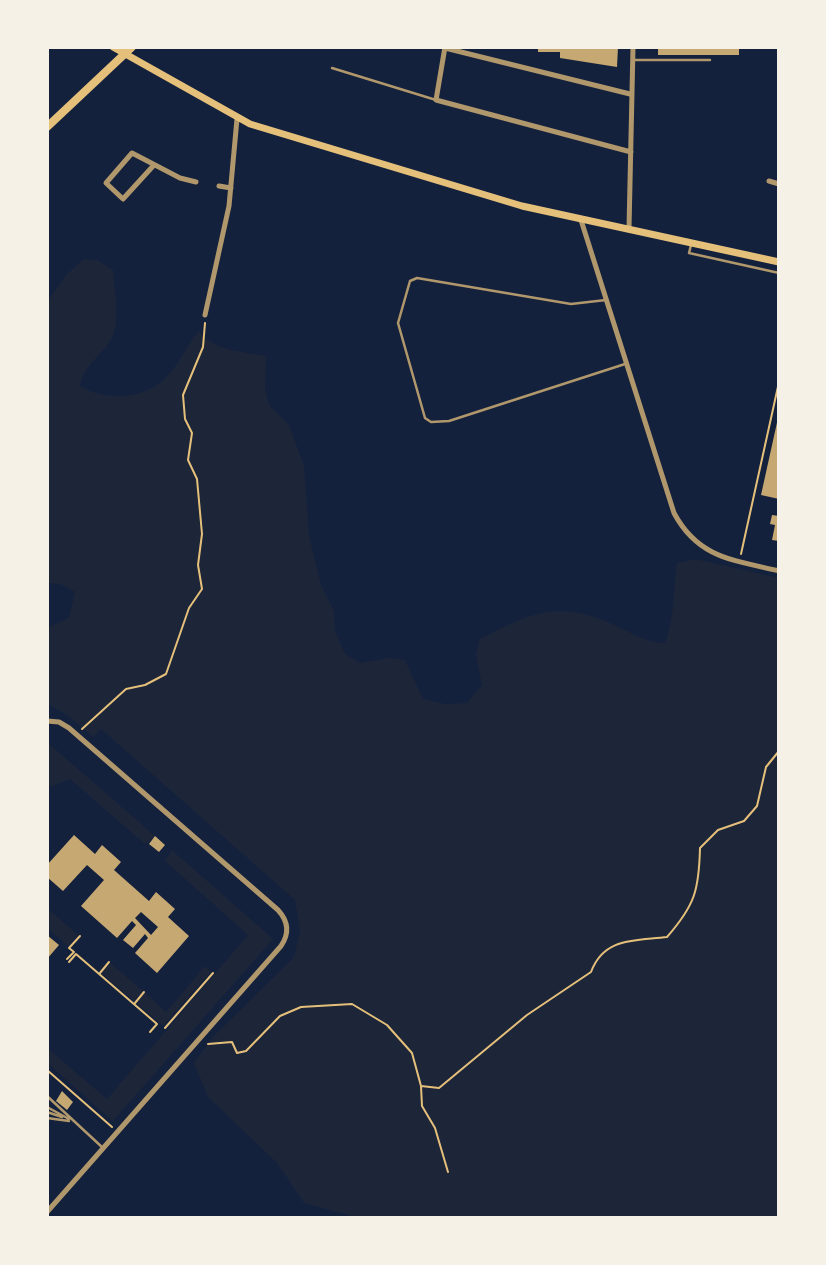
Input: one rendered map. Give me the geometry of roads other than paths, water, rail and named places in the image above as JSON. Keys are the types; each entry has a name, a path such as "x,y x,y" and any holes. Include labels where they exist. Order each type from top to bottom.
{"main road":[{"path":"113,47 237,119 522,206 779,262"},
{"path":"47,127 132,47"}],"street":[{"path":"629,228 630,94 634,47"},
{"path":"630,94 445,48 436,100 631,152"},
{"path":"205,316 231,188 237,119"},
{"path":"154,165 123,199 106,183 132,153 180,178 196,182"},
{"path":"769,181 779,184"},
{"path":"219,186 231,188"},
{"path":"581,220 674,513 683,530 710,553 779,570"},
{"path":"47,720 62,723 76,734 278,910 286,922 283,943 47,1212"}],"lane":[{"path":"633,60 710,60"},
{"path":"332,68 436,100"},
{"path":"691,242 689,253 779,273"},
{"path":"606,300 571,304 417,278 410,281 404,293 398,323 425,418 430,422 449,421 625,364"},
{"path":"47,1096 103,1148"},
{"path":"47,1109 72,1121"},
{"path":"47,1118 72,1121"}]}
